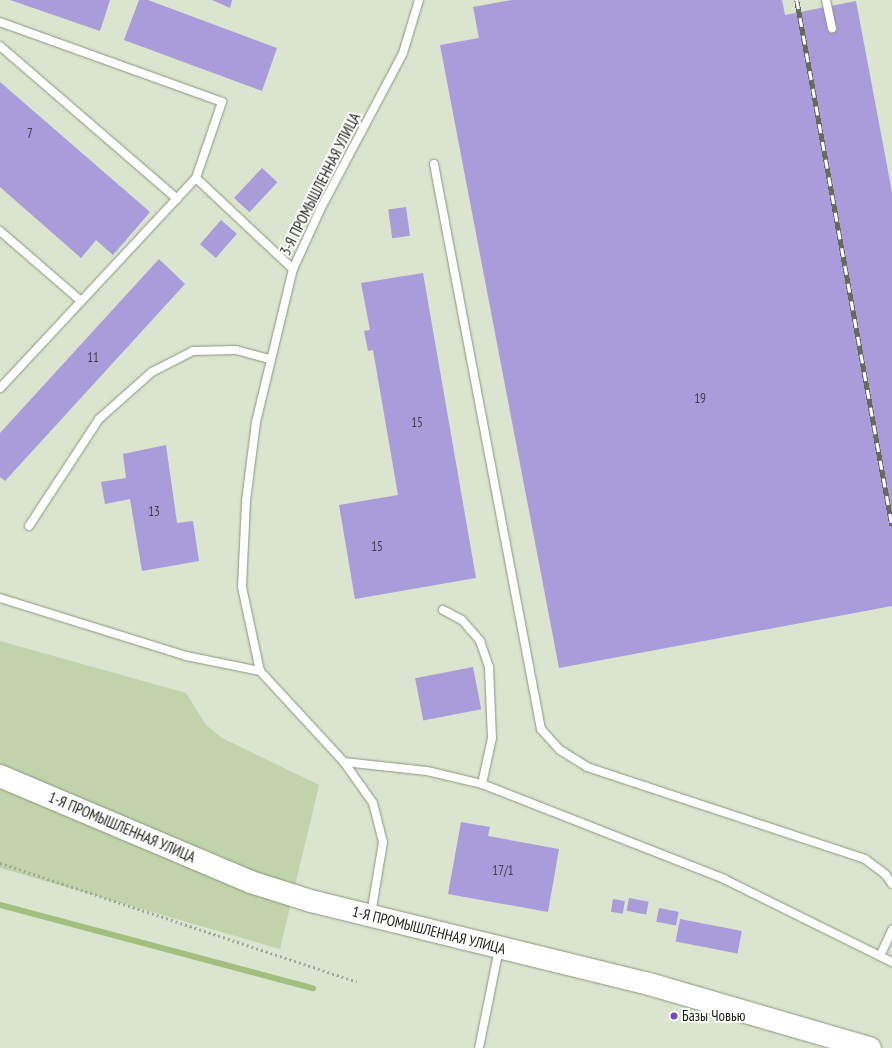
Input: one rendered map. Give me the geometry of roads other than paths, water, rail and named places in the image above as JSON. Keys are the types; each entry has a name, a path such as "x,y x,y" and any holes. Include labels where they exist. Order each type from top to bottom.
{"main road":[{"name":"1-Я ПРОМЫШЛЕННАЯ УЛИЦА","path":"0,776 251,882 371,915 649,984 870,1048"}],"lane":[{"name":"3-Я ПРОМЫШЛЕННАЯ УЛИЦА","path":"260,671 242,587 247,493 256,422 269,359 293,269 321,208 403,53 419,0"},
{"path":"826,0 832,28"},
{"path":"0,22 222,102 196,178 0,388"},
{"path":"0,46 177,199"},
{"path":"434,164 541,730 560,750 588,767 865,859 885,874 892,884"},
{"path":"196,178 293,269"},
{"path":"0,231 81,302"},
{"path":"29,526 99,419 152,372 193,350 236,350 269,359"},
{"path":"0,598 186,656 260,671 344,762 373,803 383,842 371,915"},
{"path":"443,610 462,620 480,641 489,667 492,738 482,784"},
{"path":"344,762 427,771 482,784 724,879 892,962"},
{"path":"880,956 892,930"},
{"path":"479,1048 500,948"}],"waterway":[{"path":"0,905 313,988"}],"railway":[{"path":"797,0 892,525"}],"place":[{"name":"Базы Човью","path":"674,1016"}]}
